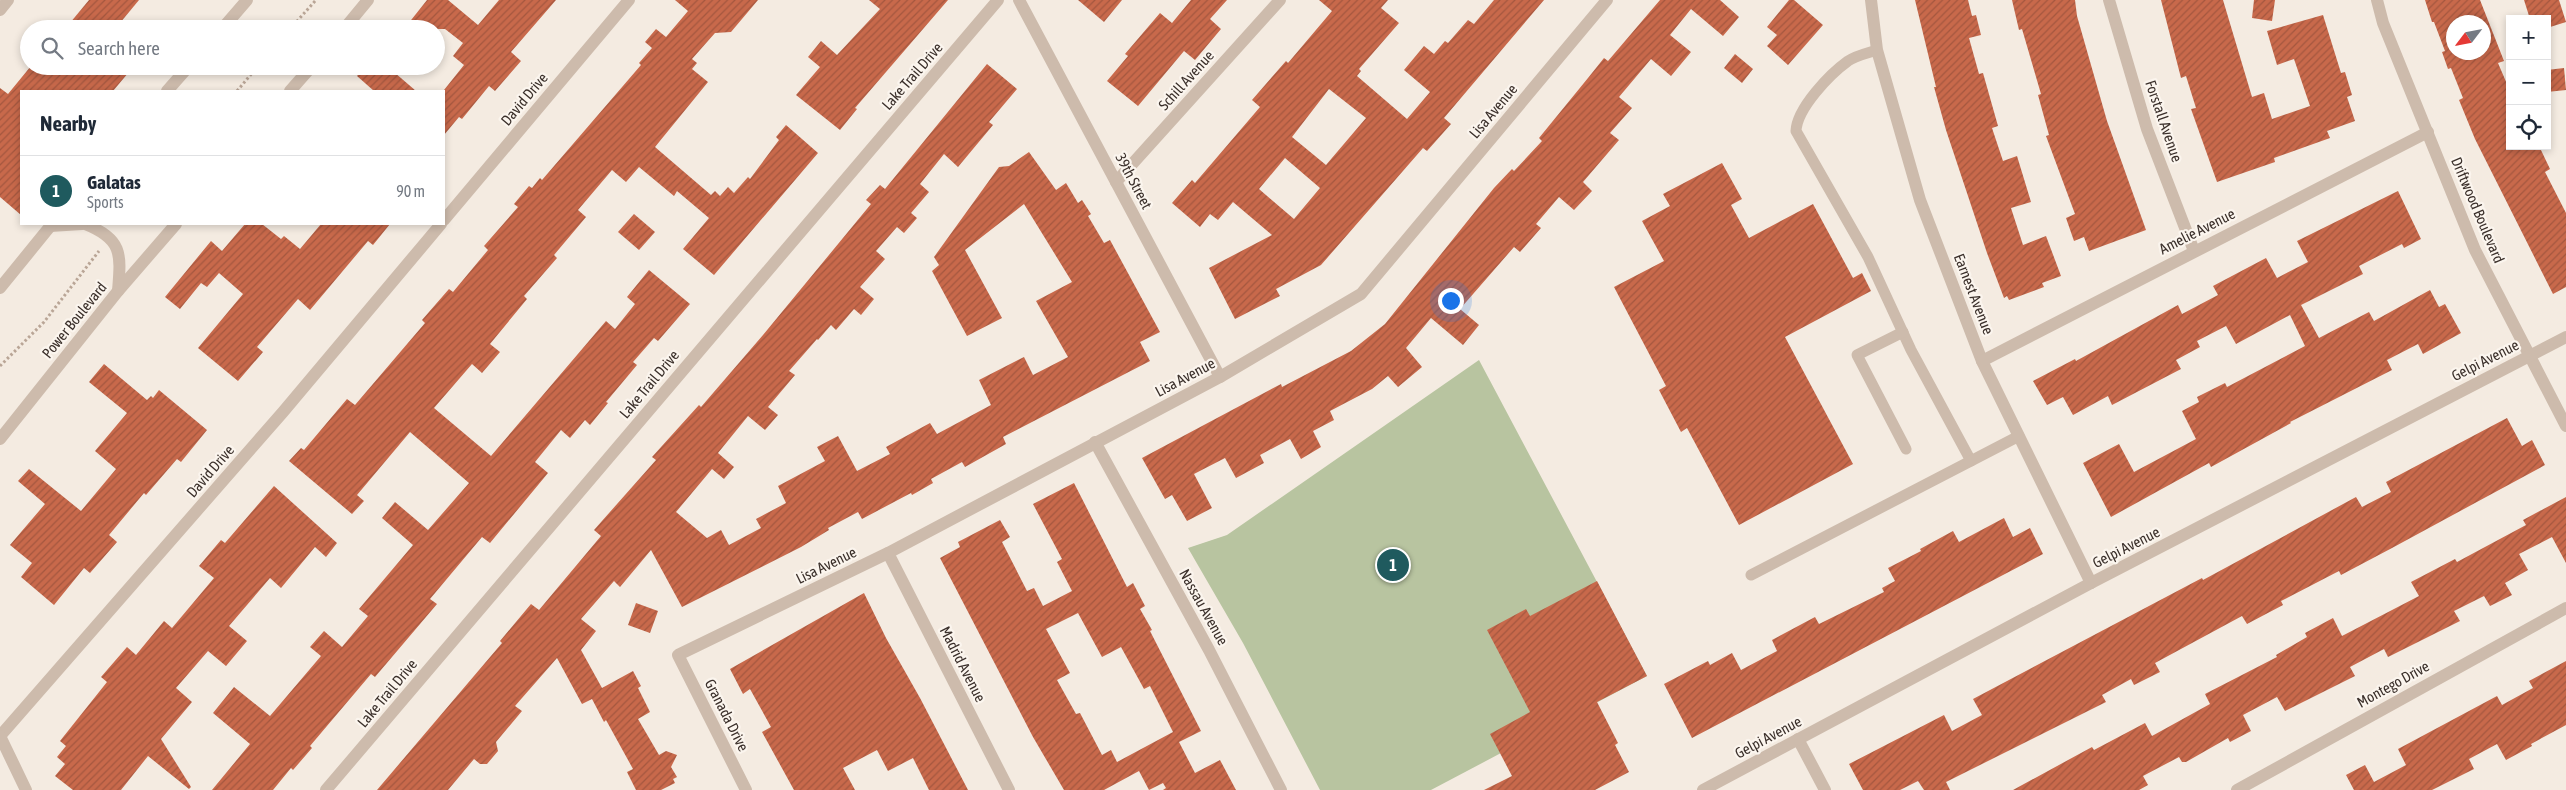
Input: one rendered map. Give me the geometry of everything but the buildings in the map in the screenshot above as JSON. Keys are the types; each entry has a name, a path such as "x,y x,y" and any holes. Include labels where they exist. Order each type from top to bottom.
{"street":[{"path":"0,10 8,0"},
{"path":"230,20 247,0"},
{"path":"351,20 368,0"},
{"name":"David Drive","path":"445,219 629,0"},
{"name":"Lake Trail Drive","path":"326,790 998,0"},
{"name":"39th Street","path":"1019,0 1220,377"},
{"name":"Schill Avenue","path":"1116,182 1280,0"},
{"name":"Lisa Avenue","path":"678,655 888,553 1094,442 1220,377 1361,294 1607,0"},
{"name":"Earnest Avenue","path":"1871,0 1877,50 1920,200 1982,361 2091,583"},
{"name":"Forstall Avenue","path":"2109,0 2147,129 2194,250"},
{"name":"Driftwood Boulevard","path":"2377,0 2383,23 2475,250 2566,426"},
{"path":"168,90 181,75"},
{"path":"291,90 304,75"},
{"name":"Amelie Avenue","path":"1982,361 2194,250 2428,132"},
{"path":"0,288 51,225"},
{"path":"86,225 105,232 110,237 121,259 118,291"},
{"name":"Power Boulevard","path":"0,439 118,291 175,225"},
{"name":"David Drive","path":"0,736 283,412 440,225"},
{"name":"Gelpi Avenue","path":"1703,790 2091,583 2566,337"},
{"name":"Nassau Avenue","path":"1094,442 1209,650 1281,790"},
{"name":"Madrid Avenue","path":"888,553 1009,790"},
{"name":"Montego Drive","path":"2237,790 2566,608"},
{"name":"Granada Drive","path":"678,655 746,790"},
{"path":"0,736 26,790"},
{"path":"1798,739 1825,790"}],"lane":[{"path":"1877,50 1849,61 1821,86 1796,120 1796,130 1868,257 1903,332 1971,461"},
{"path":"1903,332 1857,355 1906,449"},
{"path":"1751,575 2019,436"}],"path":[{"path":"298,20 316,0"},
{"path":"238,90 250,75"},
{"path":"0,366 44,322 110,237"}],"green space":[{"path":"1479,360 1647,676 1431,790 1320,790 1243,643 1188,548 1227,535"}],"place":[{"name":"Galatas","path":"1393,565"}]}
